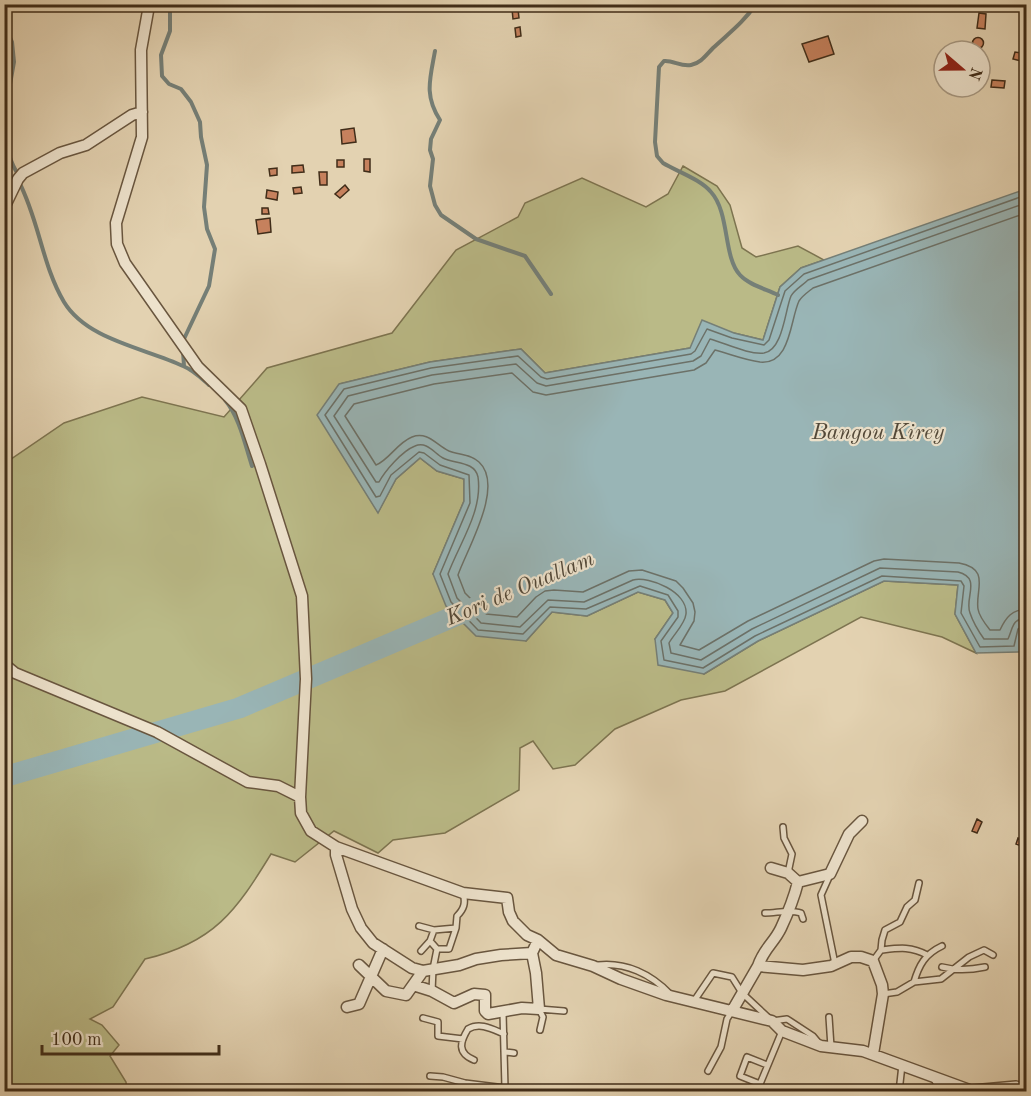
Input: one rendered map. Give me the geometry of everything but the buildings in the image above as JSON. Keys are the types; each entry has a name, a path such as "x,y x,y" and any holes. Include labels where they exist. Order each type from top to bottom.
{"street":[{"path":"147,4 148,11 141,50 142,137 116,223 117,244 125,262 193,360 241,409 245,420 302,596 306,679 300,797 301,813 312,831 336,847 463,893 507,898 513,921 527,935 538,940 556,955 593,966 621,979 673,997 772,1021 782,1031 826,1047 863,1051 971,1090"},
{"path":"4,208 23,173 52,156 86,145 132,115 142,112"},
{"path":"4,664 15,673 157,732 248,782 278,786 300,797"},
{"path":"798,882 830,874 849,834 862,821"},
{"path":"336,847 336,855 352,909 361,928 373,943 412,968 428,970 459,965 476,958 532,953"},
{"path":"771,868 788,873 798,882"},
{"path":"732,1011 758,966 763,952 781,929 787,911 794,900 798,882"},
{"path":"413,985 432,991 454,1003 474,994 485,995 485,1011 488,1014 522,1008 539,1009 532,953 538,940"},
{"path":"347,1007 359,1004 383,949"},
{"path":"758,966 804,970 835,964 851,957 873,961 883,994 873,1054"},
{"path":"359,965 386,991 406,995 428,970"}],"lane":[{"path":"783,827 784,837 792,854 788,873"},
{"path":"830,874 821,895 835,964"},
{"path":"873,961 881,950 885,930 900,922 907,907 915,900 919,883"},
{"path":"430,941 437,949 449,949 456,928 457,916 462,912 466,901 463,893"},
{"path":"765,912 792,910 801,913 803,919"},
{"path":"419,926 434,930 456,928"},
{"path":"421,951 430,941 434,930"},
{"path":"914,982 918,969 927,955 942,946"},
{"path":"881,950 908,947 927,955"},
{"path":"432,991 428,970 437,949"},
{"path":"883,994 897,992 914,982 941,979 969,957 984,950 993,955"},
{"path":"942,967 954,970 985,967"},
{"path":"693,1002 713,973 732,977 742,993 772,1021 787,1019 826,1047"},
{"path":"539,1009 564,1011"},
{"path":"539,1009 543,1017 540,1030"},
{"path":"708,1071 721,1047 727,1019 732,1011"},
{"path":"430,1076 443,1077 488,1089 505,1088 503,1013"},
{"path":"826,1047 829,1017"},
{"path":"423,1018 438,1022 438,1036 463,1039"},
{"path":"474,1060 463,1055 461,1049 468,1029 477,1026 504,1034"},
{"path":"767,1065 747,1057 740,1076 760,1084 782,1031"},
{"path":"505,1052 514,1053"},
{"path":"899,1092 902,1064"},
{"path":"932,1075 941,1092"},
{"path":"971,1090 1016,1084 1026,1087"}],"green space":[{"path":"683,166 717,186 730,205 742,248 756,257 798,246 824,260 801,268 780,287 763,340 734,333 690,348 545,373 521,349 430,362 340,384 318,415 378,512 396,479 420,458 437,471 464,479 464,501 433,574 526,641 552,612 587,616 638,592 665,600 673,613 655,639 704,674 758,641 884,581 958,585 955,614 976,653 942,637 861,617 725,691 681,700 615,729 575,765 553,769 533,741 520,748 519,790 445,833 393,840 378,853 334,831 295,862 271,854 246,892 221,922 189,944 145,959 113,1007 90,1019 102,1025 119,1045 110,1056 126,1082 127,1091 5,1091 4,464 64,423 142,397 224,417 267,368 392,333 456,250 518,217 525,203 582,178 646,207 668,194"}],"water":[{"name":"Bangou Kirey","path":"1026,189 1026,613 1021,652 976,653 955,614 958,585 884,581 758,641 704,674 658,665 655,639 673,613 665,600 638,592 587,616 552,612 526,641 476,636 446,606 433,574 464,501 464,479 437,471 420,458 396,479 378,513 317,415 339,384 430,362 521,349 545,373 690,348 702,320 734,333 763,340 780,287 801,268"}],"waterway":[{"path":"170,4 170,31 161,55 162,76 169,84 181,89 191,102 200,122 207,165 204,207 207,229 215,249 209,286 183,341"},
{"path":"756,4 741,22 698,62 687,65 664,61 659,67 655,142 657,156 663,163 701,183 717,201 731,257 740,275 753,284 778,295"},
{"path":"4,24 12,42 14,62 4,118"},
{"path":"435,51 430,87 432,103 440,120 431,139 430,150 433,159 430,186 435,205 441,215 476,239 525,256 551,294"},
{"path":"4,130 8,153 18,174"},
{"path":"19,182 50,273 64,302 74,315 87,326 118,342 187,368 209,385"},
{"path":"183,351 184,366"},
{"path":"225,400 238,423 252,466"},
{"name":"Kori de Ouallam","path":"4,777 239,708 481,605"}]}
